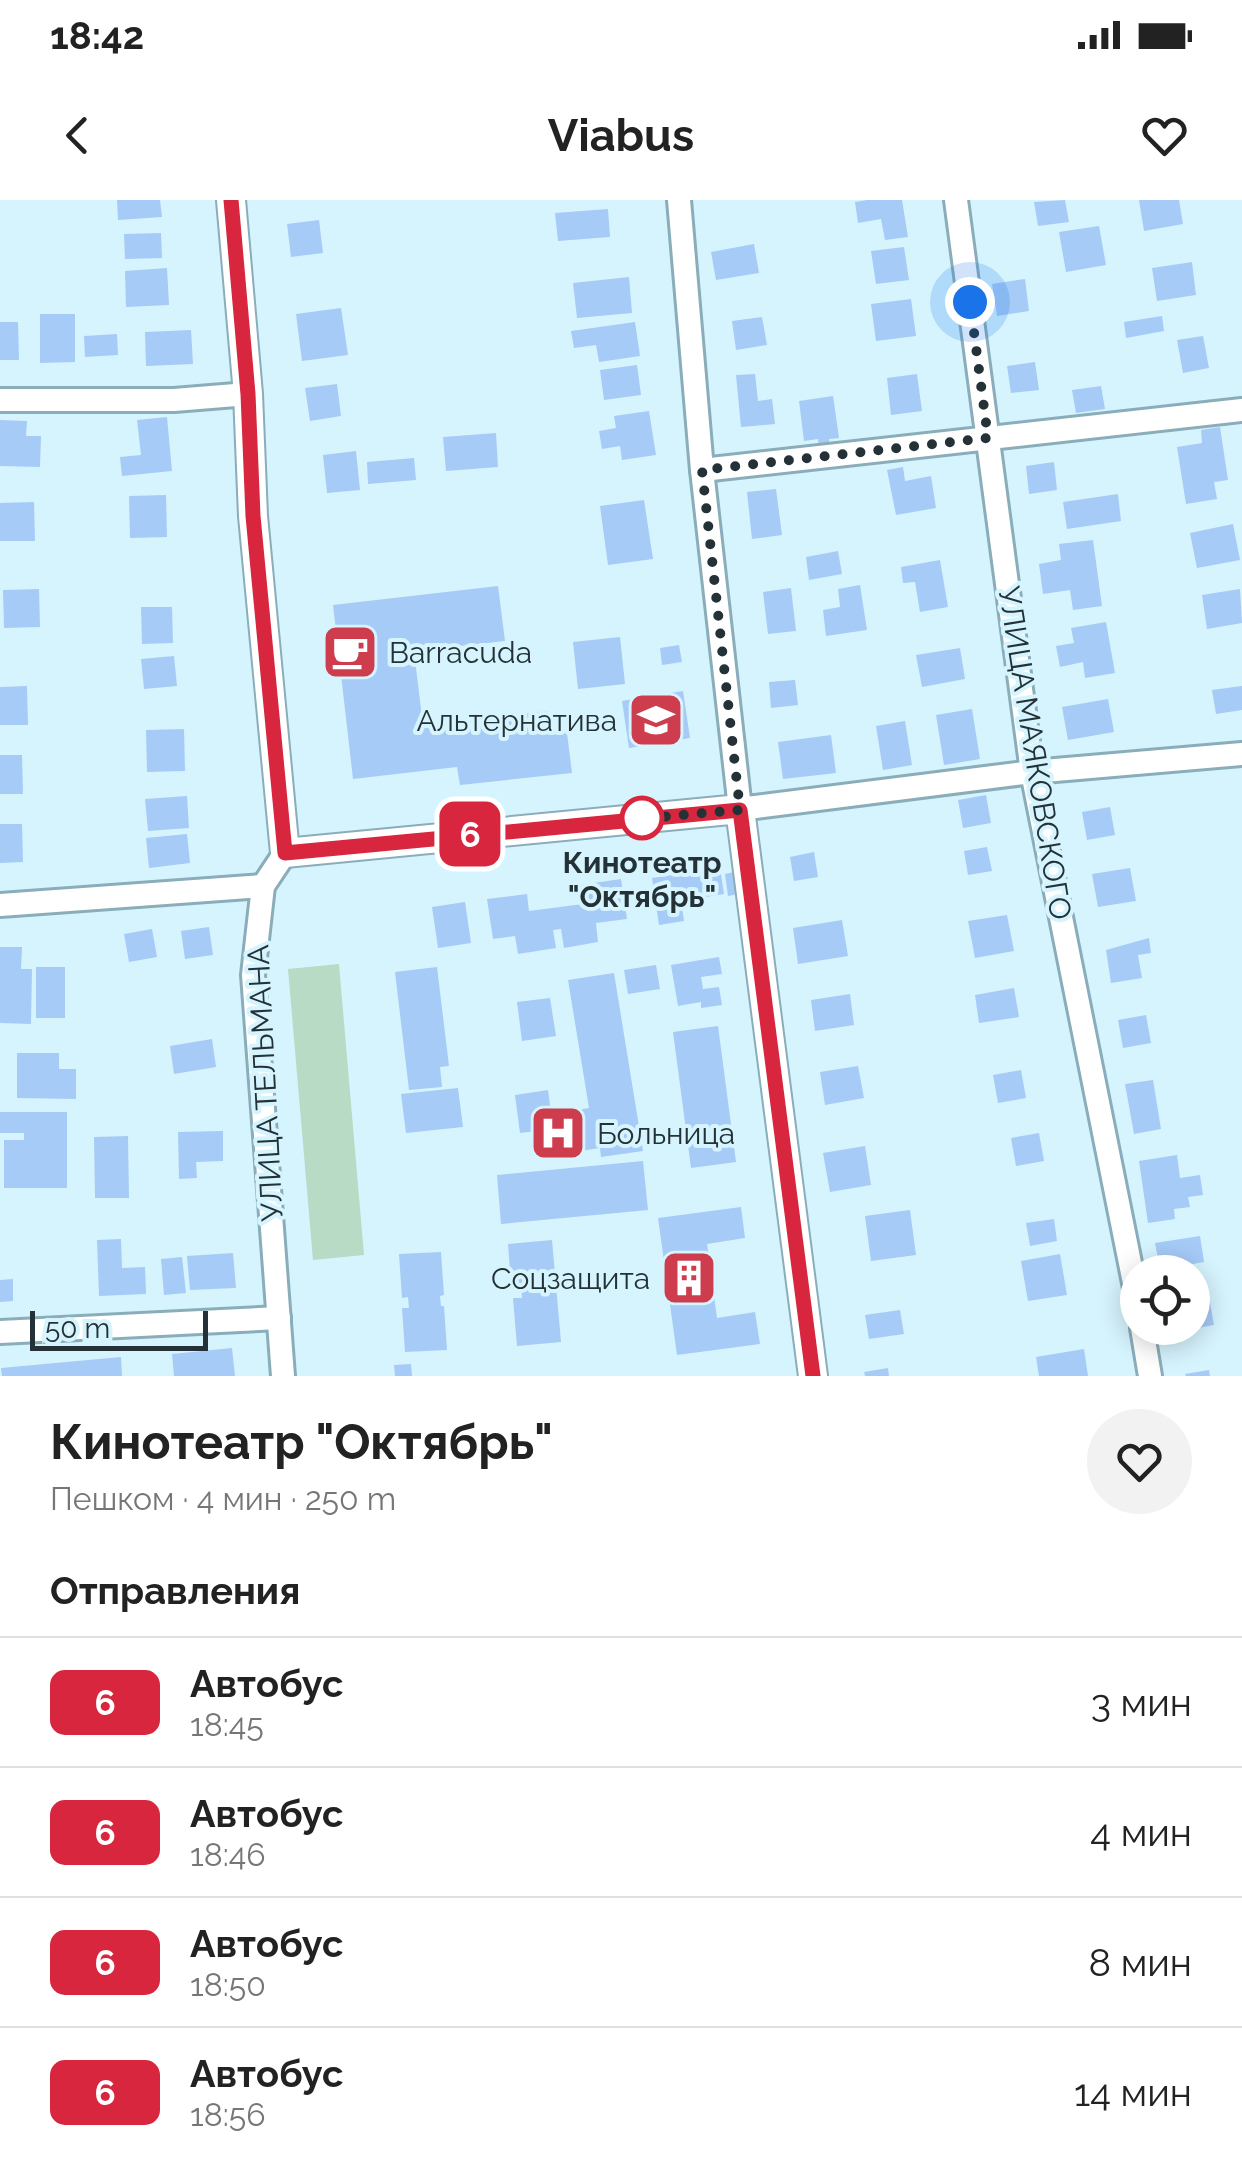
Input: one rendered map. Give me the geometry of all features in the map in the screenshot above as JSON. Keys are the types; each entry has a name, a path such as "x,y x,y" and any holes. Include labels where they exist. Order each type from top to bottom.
{"street":[{"path":"230,200 248,394 253,516 285,853 740,810 1032,772 1242,754"},
{"path":"679,200 702,470 740,810 813,1376"},
{"name":"УЛИЦА МАЯКОВСКОГО","path":"956,200 1032,772 1128,1255"},
{"path":"0,400 174,400 248,394"},
{"path":"702,470 1242,410"},
{"name":"УЛИЦА ТЕЛЬМАНА","path":"283,1376 253,975 263,886 285,853"},
{"path":"0,905 263,886"},
{"path":"0,1332 280,1318"},
{"path":"1145,1345 1150,1376"}],"green space":[{"path":"339,964 364,1255 313,1260 288,969"}],"building":[{"path":"117,200 160,200 162,217 118,220"},
{"path":"902,200 908,237 885,240 881,219 858,223 855,202"},
{"path":"1065,200 1069,222 1038,226 1034,202"},
{"path":"1139,200 1179,200 1183,224 1144,231"},
{"path":"608,209 610,237 558,241 555,213"},
{"path":"319,220 323,253 291,257 287,224"},
{"path":"1099,226 1106,265 1066,272 1059,232"},
{"path":"161,233 162,258 125,259 124,234"},
{"path":"754,244 759,273 716,280 711,252"},
{"path":"904,247 909,280 876,284 871,251"},
{"path":"1192,262 1196,295 1157,301 1152,268"},
{"path":"167,268 169,305 126,307 125,271"},
{"path":"629,277 632,313 577,318 573,283"},
{"path":"1025,279 1029,311 997,316 992,284"},
{"path":"911,299 916,336 876,341 871,304"},
{"path":"341,308 348,355 302,361 296,314"},
{"path":"40,314 75,314 75,362 40,363"},
{"path":"1162,316 1164,331 1126,338 1124,322"},
{"path":"762,317 767,345 736,350 732,321"},
{"path":"0,322 18,322 19,360 0,360"},
{"path":"635,322 640,356 599,362 596,345 574,348 571,331"},
{"path":"191,330 193,364 146,366 145,332"},
{"path":"117,334 118,355 85,357 84,336"},
{"path":"1203,336 1209,368 1183,373 1177,340"},
{"path":"1035,362 1039,390 1011,393 1007,366"},
{"path":"637,365 641,395 604,400 600,370"},
{"path":"755,374 758,401 772,399 775,424 741,427 736,375"},
{"path":"917,374 922,411 891,415 887,378"},
{"path":"337,384 341,416 310,421 305,388"},
{"path":"1101,386 1105,409 1076,413 1072,390"},
{"path":"833,396 839,438 829,439 830,449 819,451 818,439 804,441 799,401"},
{"path":"649,411 656,455 622,460 620,446 602,449 599,431 616,428 614,416"},
{"path":"167,417 172,471 122,476 120,457 141,455 137,420"},
{"path":"0,420 27,421 26,436 41,436 40,467 0,466"},
{"path":"1220,427 1228,480 1214,482 1217,499 1186,504 1177,447 1202,443 1201,430"},
{"path":"496,433 498,467 446,471 443,437"},
{"path":"356,451 360,490 327,493 323,455"},
{"path":"414,458 416,480 368,484 367,462"},
{"path":"1054,462 1057,490 1029,494 1026,466"},
{"path":"903,467 905,481 931,476 936,508 896,515 887,470"},
{"path":"776,489 782,535 752,539 747,492"},
{"path":"1118,494 1121,521 1067,529 1063,502"},
{"path":"166,495 167,537 130,538 129,496"},
{"path":"644,500 653,559 608,565 600,506"},
{"path":"34,502 35,541 0,541 0,503"},
{"path":"1233,524 1240,560 1197,568 1190,533"},
{"path":"1093,540 1102,606 1073,610 1070,590 1043,594 1039,564 1061,560 1059,544"},
{"path":"838,551 842,574 809,580 806,557"},
{"path":"940,560 948,607 920,612 915,582 903,583 901,567"},
{"path":"860,585 867,630 826,636 823,610 840,607 838,589"},
{"path":"498,586 505,641 414,651 423,726 547,711 550,735 567,733 572,773 460,785 457,767 353,779 333,605"},
{"path":"791,588 796,631 768,634 763,592"},
{"path":"39,589 40,627 4,628 3,590"},
{"path":"1240,589 1242,623 1207,629 1202,595"},
{"path":"141,607 172,607 173,643 142,644"},
{"path":"1106,622 1115,673 1085,678 1083,662 1060,667 1056,646 1074,643 1071,628"},
{"path":"620,637 625,684 578,689 573,642"},
{"path":"679,645 682,662 662,665 660,648"},
{"path":"960,648 965,679 922,687 916,655"},
{"path":"174,656 177,686 144,689 141,659"},
{"path":"795,680 798,705 771,708 769,682"},
{"path":"27,686 28,725 0,725 0,687"},
{"path":"1242,686 1242,710 1216,714 1212,690"},
{"name":"Альтернатива","path":"683,691 690,738 629,748 622,701"},
{"path":"1108,699 1114,732 1068,740 1062,707"},
{"path":"972,709 980,759 944,765 936,715"},
{"path":"905,721 912,765 883,770 876,726"},
{"path":"184,729 185,771 147,772 146,730"},
{"path":"831,735 836,773 783,779 778,742"},
{"path":"0,755 22,755 23,794 0,794"},
{"path":"986,795 991,823 963,828 958,800"},
{"path":"187,796 189,828 148,831 145,799"},
{"path":"1110,807 1115,835 1087,840 1082,812"},
{"path":"0,824 22,824 23,862 0,863"},
{"path":"187,834 190,863 149,868 146,838"},
{"path":"987,847 992,871 968,875 964,851"},
{"path":"814,852 818,877 794,881 790,857"},
{"path":"720,868 724,894 681,901 684,921 659,925 652,878"},
{"path":"1130,868 1136,901 1098,907 1092,874"},
{"path":"740,871 743,893 728,896 725,874"},
{"path":"621,879 627,919 596,923 598,942 564,948 561,929 553,930 556,948 518,954 515,936 493,939 487,899 527,894 529,911 583,904 580,885"},
{"path":"465,902 471,943 438,948 432,907"},
{"path":"1007,915 1014,951 975,958 968,921"},
{"path":"842,920 848,956 798,964 793,928"},
{"path":"209,927 213,955 185,959 181,931"},
{"path":"152,929 157,957 129,962 124,934"},
{"path":"1149,938 1151,953 1138,955 1142,978 1111,983 1106,950"},
{"path":"0,947 22,947 21,969 32,969 31,1024 0,1023"},
{"path":"719,957 722,974 701,977 703,989 719,987 722,1005 701,1008 701,1002 678,1006 671,965"},
{"path":"656,965 660,989 628,994 624,970"},
{"path":"36,967 65,967 65,1018 36,1018"},
{"path":"437,967 449,1066 440,1067 442,1087 409,1090 395,972"},
{"path":"614,973 643,1151 601,1157 600,1148 567,1153 564,1135 581,1132 578,1110 589,1108 568,980"},
{"path":"1014,988 1019,1017 979,1023 975,995"},
{"path":"850,994 854,1025 815,1031 811,1000"},
{"path":"550,998 556,1036 522,1041 517,1002"},
{"path":"1146,1015 1151,1043 1123,1048 1118,1020"},
{"path":"718,1026 736,1162 691,1168 673,1032"},
{"path":"212,1039 216,1067 174,1074 170,1046"},
{"path":"17,1053 59,1053 59,1069 76,1069 76,1099 17,1098"},
{"path":"858,1066 864,1098 825,1105 820,1072"},
{"path":"1021,1070 1026,1098 998,1103 993,1075"},
{"path":"1153,1080 1161,1129 1134,1134 1125,1084"},
{"path":"458,1088 463,1127 406,1133 401,1094"},
{"path":"548,1090 553,1129 520,1133 515,1095"},
{"path":"0,1112 67,1112 67,1188 4,1188 4,1140 24,1140 24,1133 0,1133"},
{"path":"223,1131 223,1161 196,1162 197,1178 179,1179 178,1132"},
{"path":"1039,1133 1044,1161 1016,1166 1011,1138"},
{"path":"128,1136 129,1198 95,1198 94,1137"},
{"path":"865,1146 871,1185 830,1192 823,1153"},
{"path":"1177,1155 1180,1178 1200,1175 1203,1195 1188,1197 1190,1207 1174,1209 1175,1219 1148,1223 1139,1161"},
{"path":"643,1161 648,1210 501,1224 497,1175"},
{"name":"Соцзащита","path":"741,1207 745,1238 707,1244 717,1318 755,1312 760,1344 677,1355 658,1218"},
{"path":"910,1210 916,1255 871,1261 865,1216"},
{"path":"1054,1219 1057,1241 1030,1246 1026,1223"},
{"path":"1200,1236 1203,1255 1157,1255 1155,1243"},
{"path":"121,1239 122,1268 145,1267 146,1294 99,1296 97,1240"},
{"path":"552,1240 561,1342 517,1346 513,1298 522,1298 521,1284 511,1284 508,1244"},
{"path":"441,1252 444,1295 440,1296 447,1350 405,1352 402,1308 409,1308 408,1297 402,1298 399,1254"},
{"path":"233,1253 236,1288 190,1290 187,1256"},
{"path":"1060,1254 1067,1295 1028,1301 1021,1261"},
{"path":"182,1257 186,1293 164,1295 161,1259"},
{"path":"13,1279 13,1301 0,1302 0,1280"},
{"path":"900,1310 904,1334 869,1339 865,1315"},
{"path":"232,1348 235,1376 174,1376 172,1354"},
{"path":"1084,1349 1088,1376 1039,1376 1036,1357"},
{"path":"121,1357 122,1376 2,1376 1,1368"},
{"path":"411,1364 412,1376 395,1376 394,1365"},
{"path":"888,1368 889,1376 865,1376 864,1372"},
{"path":"1209,1370 1210,1376 1185,1374"}],"bus line":[{"name":"6","path":"231,200 248,394 253,516 285,853 740,810 813,1376"}],"place":[{"name":"Barracuda","path":"350,652"},
{"name":"Альтернатива","path":"656,720"},
{"name":"Кинотеатр \"Октябрь\"","path":"642,818"},
{"name":"Больница","path":"558,1133"},
{"name":"Соцзащита","path":"689,1278"}],"route":[{"path":"642,818 636,819 740,810 702,470 988,438 970,302"}]}
